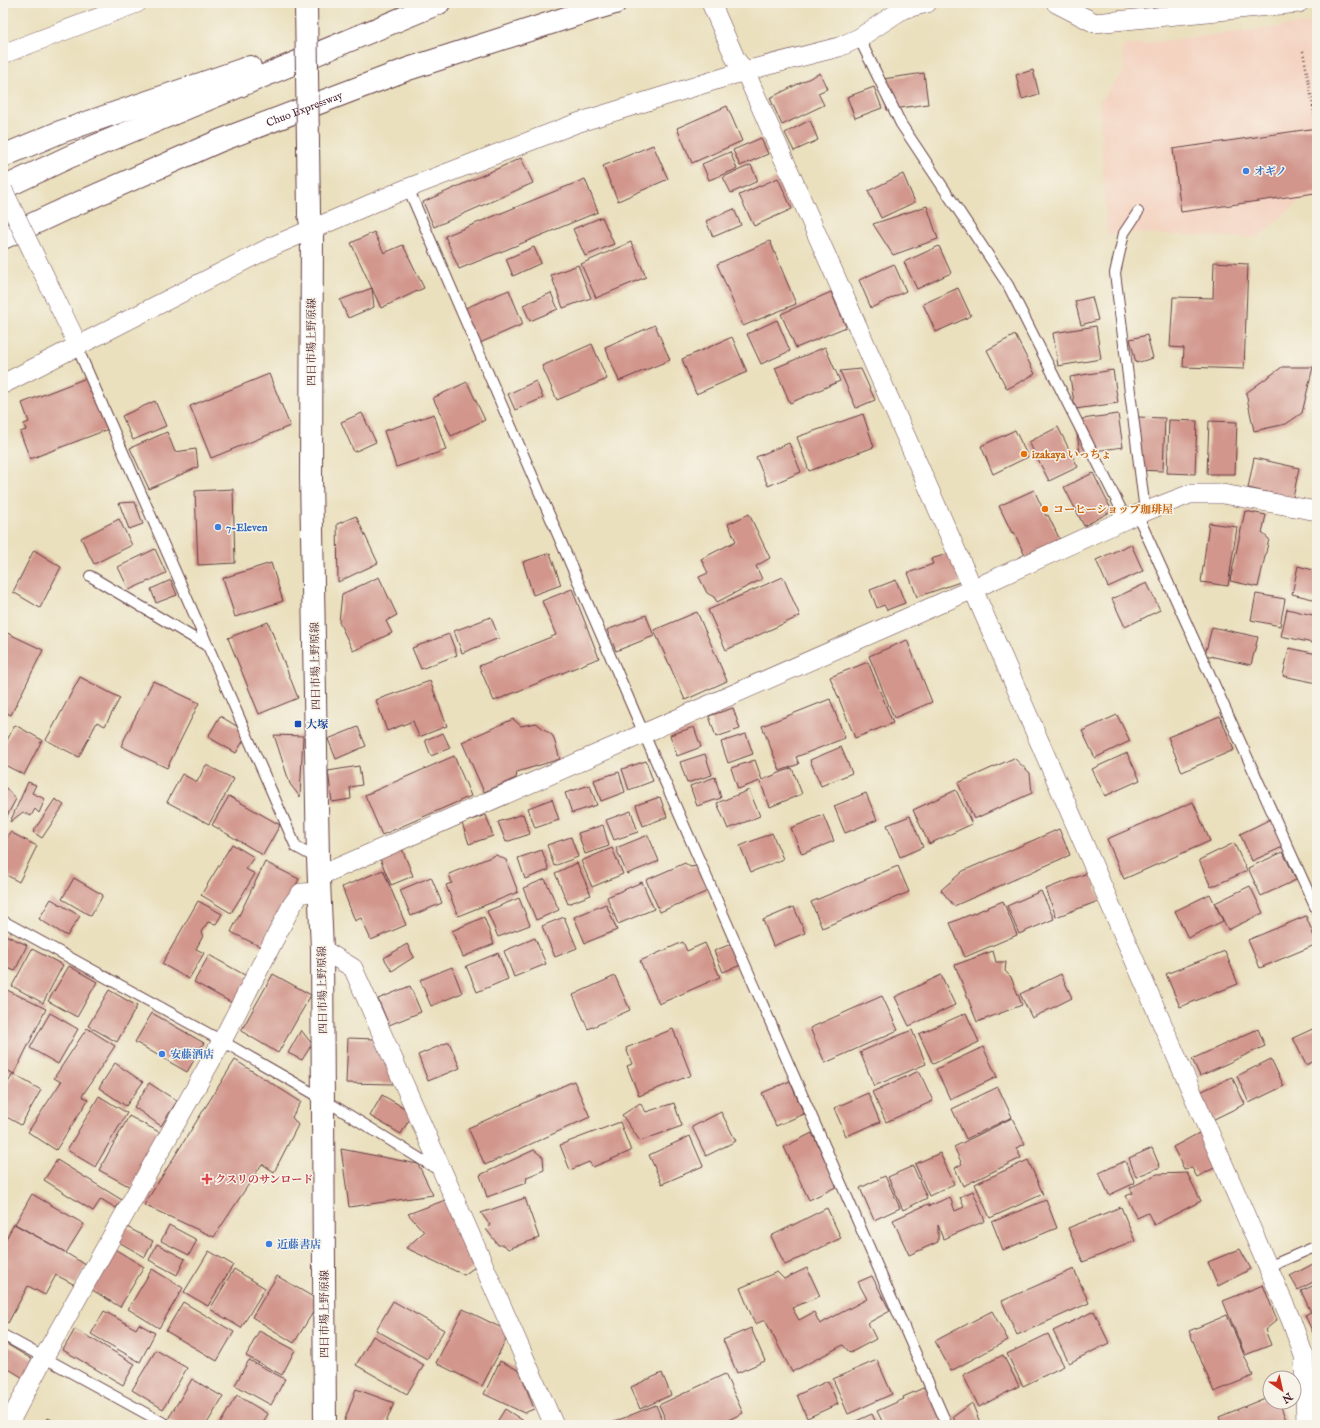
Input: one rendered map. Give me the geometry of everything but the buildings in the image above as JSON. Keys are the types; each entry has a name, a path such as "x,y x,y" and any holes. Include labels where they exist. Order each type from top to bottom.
{"main road":[{"name":"四日市場上野原線","path":"306,3 310,222 311,477 319,875 322,949 325,1425"},
{"path":"3,156 60,132 438,3"},
{"path":"3,189 69,157 438,3"},
{"name":"Chuo Expressway","path":"3,238 65,208 219,141 408,69 615,3"},
{"path":"3,246 65,208"}],"street":[{"path":"3,54 136,3"},
{"path":"711,3 741,66 973,589 1291,1320 1304,1356 1306,1425"},
{"path":"3,384 75,341 273,246 310,222 408,188 577,123 741,66 839,48 859,38 902,9 927,3"},
{"path":"1056,3 1094,23 1299,3"},
{"path":"3,189 75,341"},
{"path":"8,1425 222,1040 292,905 301,893 319,875 644,734 973,589 1136,515 1190,494 1223,494 1317,511"},
{"path":"322,949 353,968 554,1425"}],"lane":[{"path":"859,38 901,124 1008,285 1136,515 1317,911"},
{"path":"408,188 644,734 947,1425"},
{"path":"1136,515 1115,273 1124,233 1138,212"},
{"path":"75,341 296,847 319,875"},
{"path":"90,576 209,647"},
{"path":"3,921 222,1040 323,1099 443,1173"},
{"path":"1268,1266 1317,1246"},
{"path":"3,1334 167,1425"}],"path":[{"path":"1303,51 1317,128"}],"shaded area":[{"path":"1317,22 1317,202 1315,199 1299,202 1258,238 1124,233 1107,236 1099,102 1124,71 1122,46"}],"place":[{"name":"オギノ","path":"1246,171"},
{"name":"izakaya いっちょ","path":"1024,454"},
{"name":"コーヒーショップ珈琲屋","path":"1045,509"},
{"name":"7-Eleven","path":"218,527"},
{"name":"大塚","path":"298,724"},
{"name":"安藤酒店","path":"162,1054"},
{"name":"クスリのサンロード","path":"207,1179"},
{"name":"近藤書店","path":"269,1244"}]}
